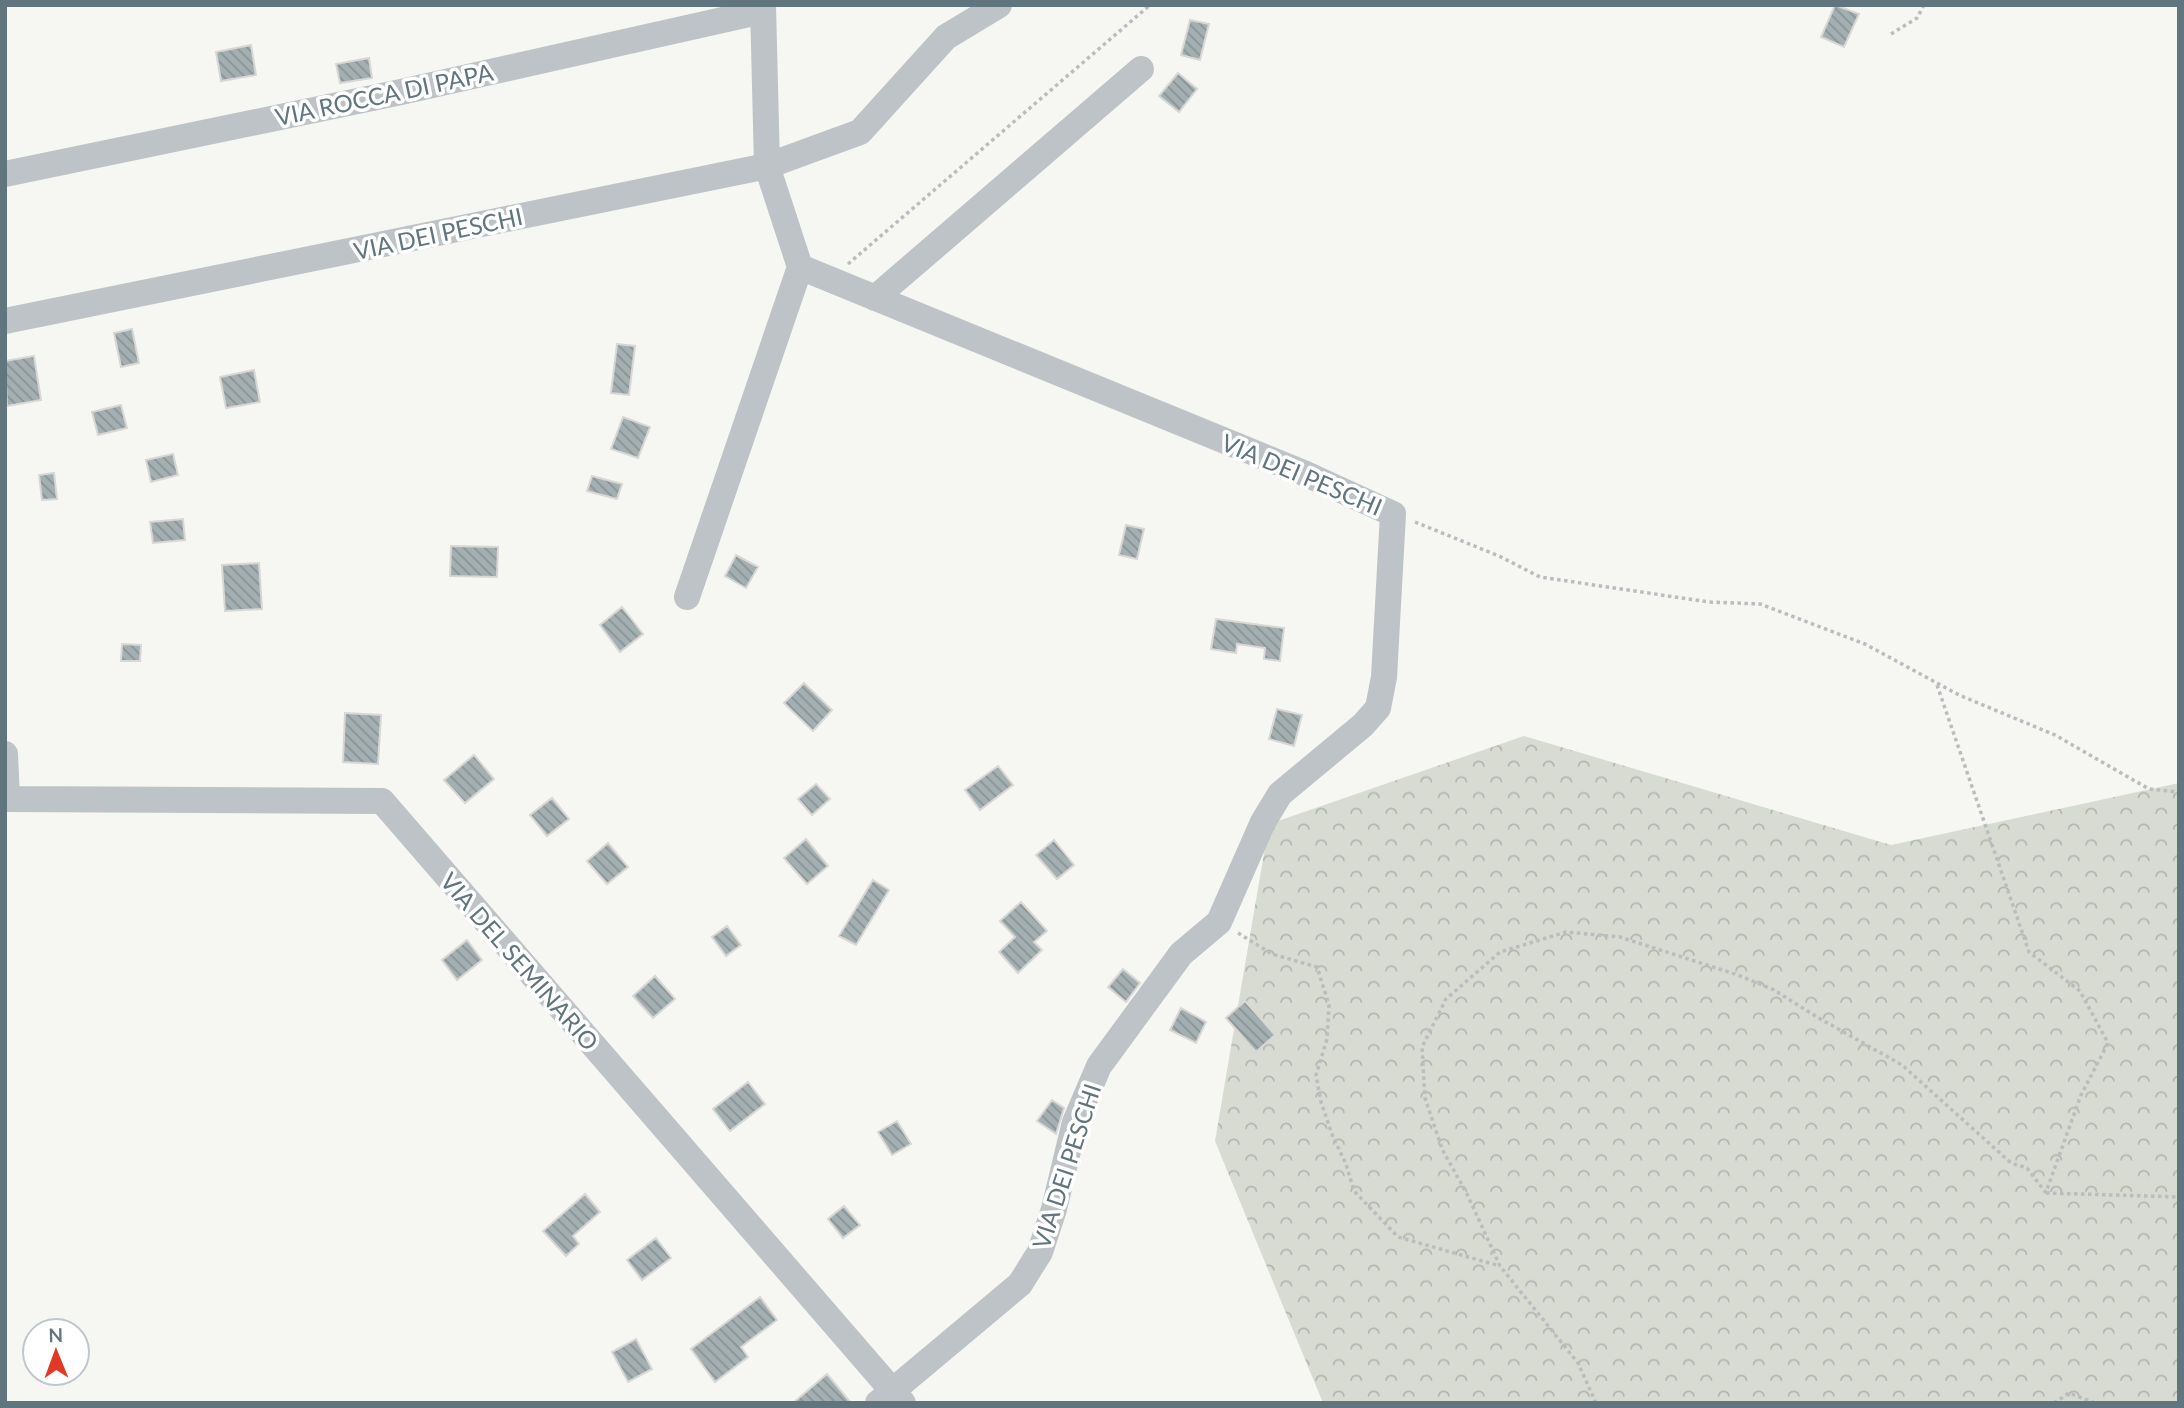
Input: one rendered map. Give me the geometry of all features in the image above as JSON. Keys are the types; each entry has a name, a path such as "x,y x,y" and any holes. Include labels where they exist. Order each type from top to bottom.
{"street":[{"name":"VIA DEI PESCHI","path":"5,321 767,166 860,132 946,37 999,5"},
{"path":"687,597 800,267 767,166 762,8"},
{"name":"VIA ROCCA DI PAPA","path":"5,174 401,92 762,8"},
{"path":"875,298 1141,69"},
{"name":"VIA DEI PESCHI","path":"800,267 1306,474 1393,514 1384,677 1378,708 1363,725 1280,794 1263,822 1219,922 1181,954 1099,1066 1075,1122 1054,1209 1040,1252 1020,1284 891,1399"},
{"path":"5,754 6,801"},
{"name":"VIA DEL SEMINARIO","path":"6,801 382,802 891,1399"}],"path":[{"path":"830,279 1150,5"},
{"path":"1891,34 1917,18 1924,5"},
{"path":"1393,514 1499,556 1540,577 1709,602 1760,604 1865,644 1959,695 2055,735 2149,789 2179,792"},
{"path":"1937,683 2029,951 2080,991 2108,1043 2081,1095 2046,1193"},
{"path":"1219,922 1272,954 1317,967 1329,1005 1327,1039 1315,1075 1333,1137 1346,1164 1354,1191 1398,1237 1500,1266"},
{"path":"1596,1403 1578,1363 1500,1266 1467,1194 1441,1149 1425,1098 1422,1047 1446,999 1500,952 1566,932 1620,937 1738,975 1774,990 1902,1065 2011,1163 2027,1168 2046,1193"},
{"path":"2046,1193 2179,1197"},
{"path":"2054,1403 2069,1393 2095,1403"}],"green space":[{"path":"1524,736 1891,845 2179,783 2179,1403 1323,1403 1215,1141 1269,824"}],"building":[{"path":"1835,5 1859,14 1844,47 1821,37"},
{"path":"1190,20 1209,24 1200,60 1181,55"},
{"path":"251,45 256,75 221,81 216,52"},
{"path":"369,58 372,78 340,83 336,64"},
{"path":"1178,73 1197,89 1179,112 1159,96"},
{"path":"132,329 139,363 121,367 114,333"},
{"path":"617,344 635,346 629,395 611,393"},
{"path":"34,356 41,400 7,406 5,361"},
{"path":"254,370 260,402 226,408 220,377"},
{"path":"121,405 127,428 98,435 92,412"},
{"path":"623,417 650,427 638,458 611,449"},
{"path":"173,454 178,475 151,482 146,460"},
{"path":"54,473 57,499 42,500 39,475"},
{"path":"592,476 622,484 617,499 587,491"},
{"path":"183,519 185,540 153,543 150,522"},
{"path":"1126,525 1144,529 1137,559 1119,555"},
{"path":"451,546 498,547 497,577 450,576"},
{"path":"736,555 758,567 746,588 725,576"},
{"path":"259,563 262,609 225,611 222,565"},
{"path":"622,607 643,634 620,652 600,625"},
{"path":"1216,619 1284,628 1280,661 1264,659 1265,648 1237,644 1236,653 1211,649"},
{"path":"122,644 141,645 140,661 121,661"},
{"path":"804,683 832,710 813,731 784,703"},
{"path":"1277,709 1302,715 1294,746 1269,739"},
{"path":"345,713 381,715 378,764 343,762"},
{"path":"474,755 494,779 465,803 444,780"},
{"path":"998,766 1013,785 980,810 965,790"},
{"path":"816,784 830,799 812,815 798,799"},
{"path":"552,798 569,819 547,836 530,815"},
{"path":"806,839 828,866 807,884 784,858"},
{"path":"1054,840 1074,865 1057,879 1036,855"},
{"path":"608,843 628,867 607,884 587,861"},
{"path":"873,880 889,890 856,945 839,936"},
{"path":"1021,902 1047,931 1034,942 1042,950 1018,973 999,952 1015,937 1000,921"},
{"path":"727,926 741,945 726,956 712,937"},
{"path":"467,940 482,960 457,980 442,960"},
{"path":"1123,969 1140,983 1126,1002 1108,987"},
{"path":"655,976 675,999 653,1018 633,996"},
{"path":"1245,1001 1275,1035 1256,1052 1226,1018"},
{"path":"1181,1008 1206,1022 1196,1043 1170,1030"},
{"path":"748,1082 765,1104 730,1131 713,1109"},
{"path":"1052,1100 1064,1108 1056,1134 1037,1121"},
{"path":"897,1121 911,1144 892,1155 878,1132"},
{"path":"585,1194 600,1212 573,1236 579,1244 566,1256 543,1231"},
{"path":"844,1206 860,1225 843,1238 828,1219"},
{"path":"656,1238 671,1258 642,1280 627,1260"},
{"path":"760,1297 777,1320 741,1347 748,1357 715,1382 691,1349"},
{"path":"636,1339 652,1369 628,1382 612,1352"},
{"path":"827,1374 851,1403 793,1403"}]}
